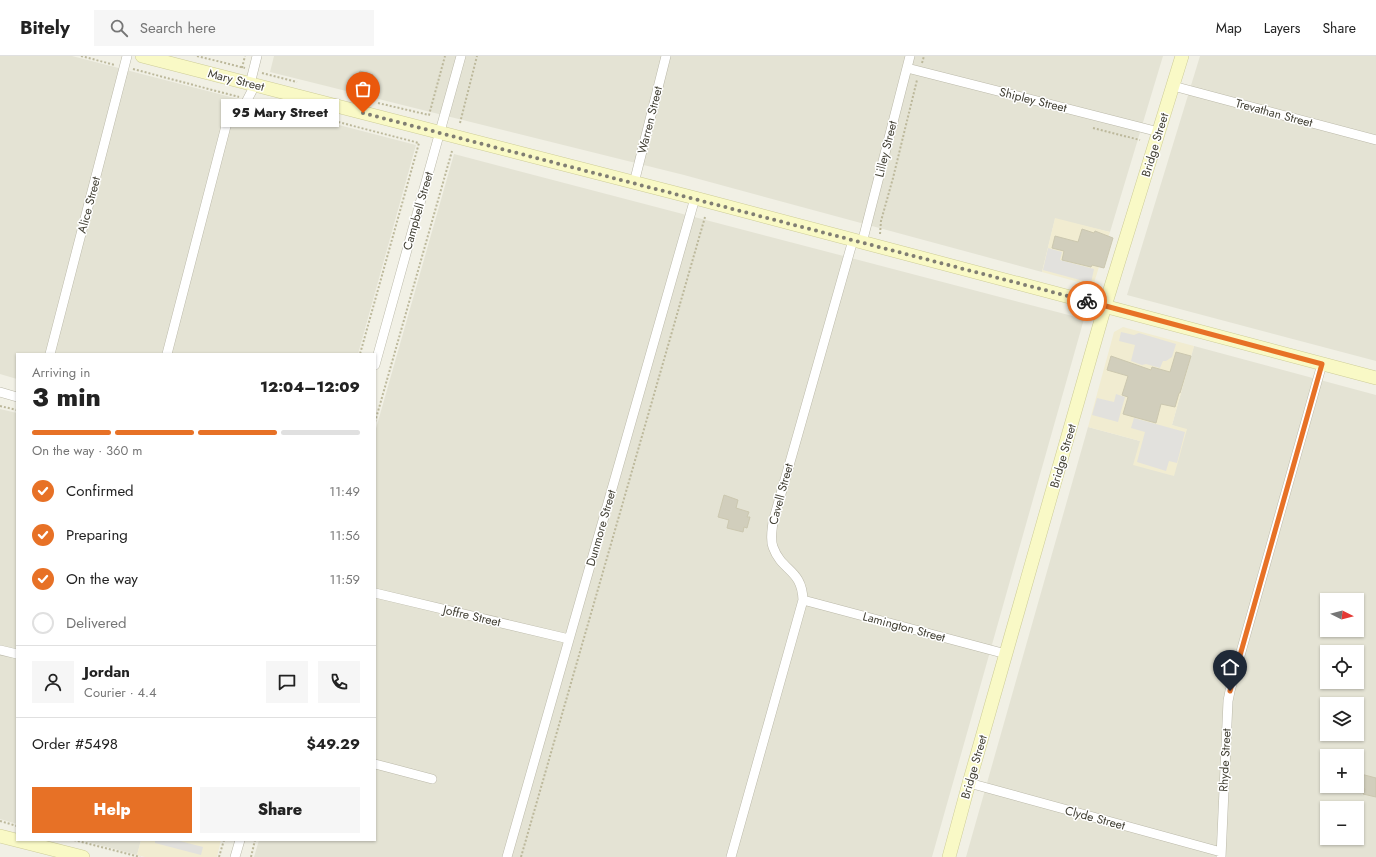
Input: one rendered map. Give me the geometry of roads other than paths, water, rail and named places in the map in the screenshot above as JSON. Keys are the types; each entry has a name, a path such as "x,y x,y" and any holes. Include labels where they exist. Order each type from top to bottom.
{"street":[{"name":"Alice Street","path":"50,353 127,56"},
{"name":"Mary Street","path":"142,56 695,198 1376,378"},
{"path":"167,353 226,126 232,115 244,106 253,84 253,71 257,56"},
{"name":"Campbell Street","path":"376,361 461,56"},
{"name":"Warren Street","path":"634,183 666,56"},
{"name":"Lilley Street","path":"858,241 910,56"},
{"name":"Bridge Street","path":"949,857 1105,306 1182,56"},
{"name":"Shipley Street","path":"907,68 1159,132"},
{"name":"Trevathan Street","path":"1173,86 1376,140"},
{"name":"Dunmore Street","path":"507,857 695,198"},
{"name":"Cavell Street","path":"731,857 803,600 799,580 782,562 772,546 771,535 773,522 858,241"},
{"name":"Rhyde Street","path":"1221,854 1228,702 1230,691 1322,364"},
{"path":"0,392 16,397"},
{"name":"Joffre Street","path":"376,593 569,639"},
{"name":"Lamington Street","path":"803,600 1006,654"},
{"path":"0,650 16,654"},
{"path":"376,764 432,779"},
{"name":"Clyde Street","path":"969,784 1221,854"},
{"path":"0,836 16,840"},
{"path":"20,841 83,857"},
{"path":"235,857 240,841"}],"place":[{"name":"95 Mary Street","path":"363,113"}]}
